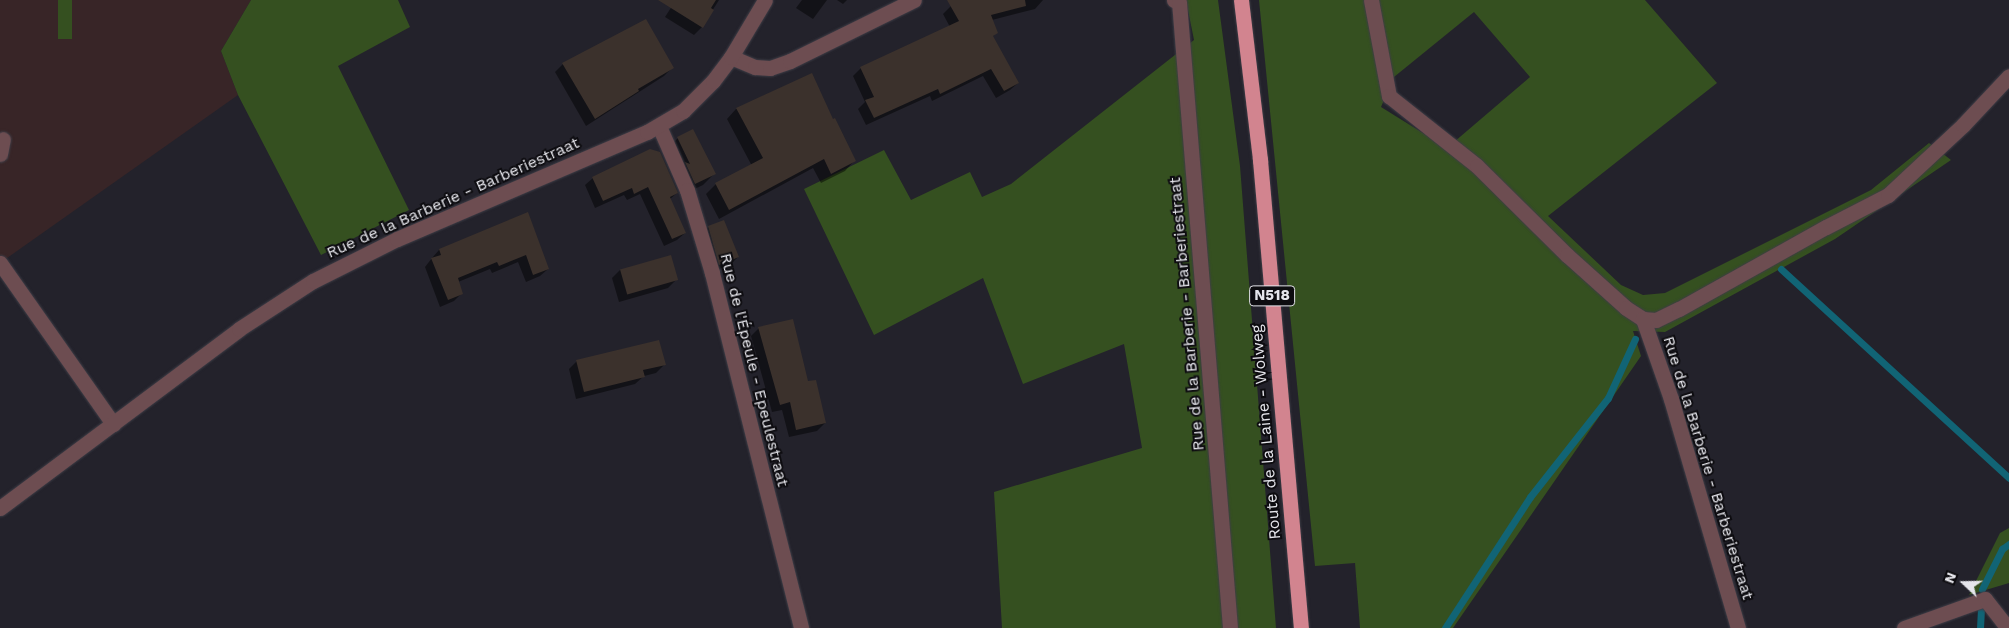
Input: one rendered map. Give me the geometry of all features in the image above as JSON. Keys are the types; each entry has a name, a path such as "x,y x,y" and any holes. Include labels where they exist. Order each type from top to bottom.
{"highway":[{"name":"Route de la Laine - Wolweg","path":"1241,0 1260,160 1301,628"},
{"name":"Route de la Laine - Wolweg","path":"1298,592 1305,628"}],"street":[{"name":"Rue de la Barberie - Barberiestraat","path":"0,508 239,330 314,281 396,239 659,126 683,111 698,98 731,57 766,0"},
{"path":"731,57 755,67 770,68 790,62 914,0"},
{"name":"Rue de la Barberie - Barberiestraat","path":"1174,0 1179,2 1230,628"},
{"path":"1371,0 1389,96 1477,166 1567,255 1626,308 1643,319"},
{"name":"Rue de la Barberie - Barberiestraat","path":"1738,628 1671,399 1643,319 1656,320 1679,309 1826,227 1888,195 1964,125 2009,76"},
{"name":"Rue de l'Épeule - Epeulestraat","path":"659,126 687,190 712,273 801,628"},
{"path":"0,263 113,424"},
{"path":"1904,628 1985,599 2008,628"}],"shaded area":[{"path":"0,0 251,0 221,51 238,95 0,263"}],"green space":[{"path":"58,0 72,0 72,39 58,39"},
{"path":"251,0 398,0 410,27 338,66 409,210 321,255 238,95 221,51"},
{"path":"1186,0 1218,0 1240,166 1276,628 1002,628 994,492 1142,448 1124,344 1023,384 983,278 874,335 804,189 884,150 911,200 970,172 982,197 1011,184 1194,40"},
{"path":"1259,0 1645,0 1717,83 1548,216 1621,285 1643,295 1665,293 1871,190 1929,143 1951,160 1835,239 1665,332 1633,331 1641,356 1453,628 1360,628 1355,563 1315,566","holes":["1474,12 1530,77 1447,148 1381,107 1394,77"]},
{"path":"2009,528 2009,583 1969,595 2000,533"}],"building":[{"path":"658,0 716,0 711,8 714,10 703,28"},
{"path":"947,0 1025,0 1026,6 991,15 998,33 993,36 1019,83 1004,91 991,69 940,94 938,89 874,118 865,100 874,97 860,67 959,21"},
{"path":"646,19 674,68 638,89 639,91 595,119 562,63"},
{"path":"812,73 833,119 835,118 856,161 831,174 824,159 729,210 715,183 763,158 736,108"},
{"path":"693,129 716,174 695,184 685,162 690,164 677,137"},
{"path":"650,149 660,152 678,193 670,197 686,233 672,239 648,187 634,194 632,188 603,201 592,177"},
{"path":"528,212 549,269 533,275 526,255 499,266 497,262 458,278 463,294 448,300 431,258 441,255 439,249"},
{"path":"724,220 739,257 719,265 708,226"},
{"path":"671,255 678,280 627,295 620,270"},
{"path":"793,319 808,381 816,380 826,423 796,430 790,402 780,405 758,327"},
{"path":"659,340 666,365 643,370 645,377 584,392 576,360"}],"waterway":[{"path":"1781,269 2009,478"},
{"path":"1445,628 1530,497 1608,398 1635,339"},
{"path":"1982,589 2002,549 2009,544"},
{"path":"1980,628 1981,607"}]}
